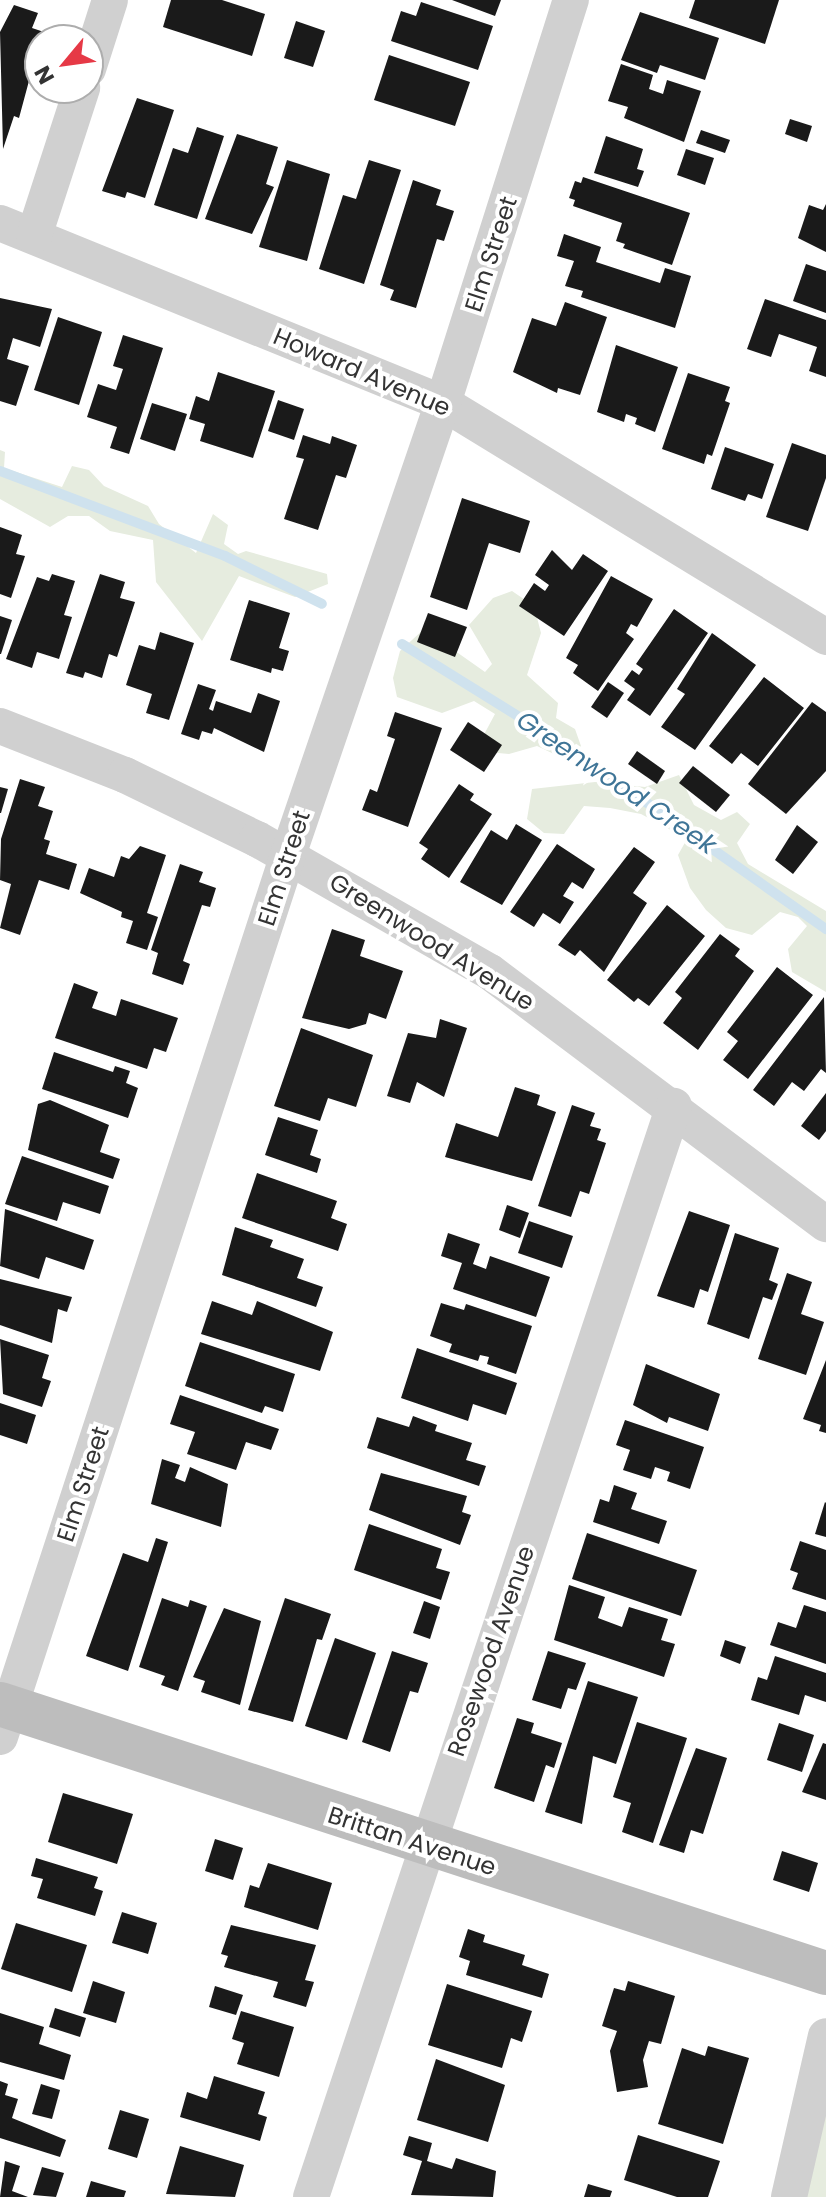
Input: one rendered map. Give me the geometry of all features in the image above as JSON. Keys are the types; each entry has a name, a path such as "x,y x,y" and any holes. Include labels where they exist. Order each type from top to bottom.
{"main road":[{"name":"Brittan Avenue","path":"3,1716 826,1973"}],"street":[{"path":"102,24 110,0"},
{"name":"Elm Street","path":"3,1716 288,855 443,403 571,0"},
{"path":"34,236 77,104"},
{"name":"Howard Avenue","path":"0,223 443,403 825,631"},
{"name":"Greenwood Avenue","path":"0,726 125,775 288,855 490,972 674,1106 826,1224"},
{"name":"Rosewood Avenue","path":"311,2197 674,1106"},
{"path":"789,2197 826,2036"}],"shaded area":[{"path":"0,450 5,452 4,468 62,487 72,466 89,470 104,486 148,506 159,524 196,553 213,514 228,525 224,544 238,554 246,551 327,574 328,584 295,597 239,576 202,641 156,582 153,540 110,531 89,516 68,516 50,527 0,499"},
{"path":"512,591 534,606 541,633 527,675 558,703 556,718 575,729 581,746 569,761 537,746 509,754 487,752 480,742 495,714 474,701 442,713 397,697 393,678 400,651 424,629 485,672 492,664 469,625 493,598"},
{"path":"679,775 694,805 721,820 737,812 750,824 737,843 748,864 826,911 826,992 792,972 788,949 807,926 798,917 780,912 752,935 726,928 706,910 690,888 678,855 687,839 641,814 610,808 584,806 564,834 544,833 527,819 532,789 595,782 645,787"},
{"path":"826,2036 826,2197 789,2197"}],"building":[{"path":"171,0 222,0 265,14 252,56 163,27"},
{"path":"452,0 501,0 495,16"},
{"path":"695,0 779,0 765,44 689,18"},
{"path":"421,2 493,26 478,70 391,41 401,11 416,16"},
{"path":"14,5 38,13 34,24 24,24 24,99 19,118 14,116 3,149 0,32"},
{"path":"640,12 719,38 705,80 660,65 657,73 621,60"},
{"path":"296,21 325,31 313,67 284,58"},
{"path":"389,55 470,82 455,126 374,100"},
{"path":"621,64 653,75 649,89 663,94 667,80 701,91 684,142 624,118 628,107 608,101"},
{"path":"137,98 174,110 145,198 127,192 125,198 102,191"},
{"path":"790,119 812,126 807,142 785,134"},
{"path":"197,127 224,136 197,219 154,205 173,148 188,153"},
{"path":"701,130 730,140 725,153 696,143"},
{"path":"237,134 278,147 266,184 274,187 252,234 205,219"},
{"path":"606,136 643,149 637,169 644,171 638,187 594,173"},
{"path":"686,149 714,158 705,185 677,175"},
{"path":"287,160 330,174 307,261 259,247"},
{"path":"369,160 401,170 364,284 319,269 343,195 356,199"},
{"path":"583,177 690,213 672,265 623,248 625,244 616,241 622,223 573,206 575,200 569,198 575,181 581,183"},
{"path":"413,180 441,190 436,205 454,211 444,241 437,239 416,308 390,300 394,290 380,285"},
{"path":"826,204 826,252 798,238 809,205 823,210"},
{"path":"564,234 601,247 596,262 660,283 665,268 691,276 675,328 581,297 583,291 565,286 574,261 557,256"},
{"path":"806,264 826,271 826,313 793,301"},
{"path":"0,298 52,309 40,347 13,338 7,359 29,366 16,406 0,401"},
{"path":"765,299 826,320 826,377 809,371 817,347 779,334 771,357 747,349"},
{"path":"565,302 607,317 580,395 558,388 557,393 513,372 532,318 556,326"},
{"path":"58,317 102,332 79,405 34,390"},
{"path":"123,335 163,348 129,454 110,448 117,427 87,417 98,384 116,390 123,369 113,366"},
{"path":"616,345 678,367 655,432 635,424 637,418 626,414 624,422 597,412"},
{"path":"218,372 275,391 253,458 200,441 205,424 189,419 196,396 209,401"},
{"path":"688,373 730,387 725,401 730,403 712,456 707,454 704,464 662,449"},
{"path":"278,400 304,409 294,440 268,431"},
{"path":"152,403 187,414 175,451 140,439"},
{"path":"303,435 330,444 332,436 357,445 346,478 336,475 318,530 284,519 304,459 296,457"},
{"path":"792,443 826,455 826,478 808,531 766,517"},
{"path":"725,447 774,464 762,499 748,494 745,501 711,489"},
{"path":"462,498 530,521 520,553 489,543 467,610 430,597"},
{"path":"0,527 22,535 16,554 25,556 11,598 0,594"},
{"path":"552,550 572,570 583,554 608,571 564,636 519,606 534,583 545,591 549,585 535,575"},
{"path":"52,574 75,581 64,615 72,617 59,659 37,652 32,668 6,659 37,577 49,581"},
{"path":"100,574 125,582 120,598 135,602 117,657 109,654 102,678 85,672 83,678 66,673"},
{"path":"611,576 653,599 637,627 631,624 626,633 634,639 598,691 573,673 578,665 566,658"},
{"path":"249,600 290,613 279,648 289,651 283,671 272,668 271,673 230,660"},
{"path":"674,609 708,633 650,716 627,700 635,689 624,681 632,670 639,675 643,669 636,664"},
{"path":"428,613 467,627 455,657 417,642"},
{"path":"0,616 12,620 1,654 0,654"},
{"path":"160,632 194,643 169,720 146,713 152,694 126,685 139,645 155,650"},
{"path":"712,633 756,665 695,750 661,727 685,694 677,689"},
{"path":"764,677 804,708 758,766 741,753 732,764 709,746"},
{"path":"608,682 624,693 607,718 591,707"},
{"path":"198,684 216,690 209,709 213,711 216,701 251,713 258,693 280,701 264,752 214,728 212,734 202,731 199,740 181,734"},
{"path":"812,702 826,712 826,771 786,814 748,784"},
{"path":"395,712 442,728 408,827 362,810 370,789 377,792 395,739 387,736"},
{"path":"468,722 502,745 484,772 450,750"},
{"path":"637,751 665,771 657,784 628,764"},
{"path":"693,766 730,795 716,812 679,783"},
{"path":"20,779 45,787 38,806 53,811 44,839 50,841 46,854 77,864 69,890 39,880 20,935 0,928 11,884 0,880 1,839"},
{"path":"459,784 474,794 470,800 492,814 449,878 421,859 428,849 419,843"},
{"path":"0,787 8,789 1,813 0,813"},
{"path":"516,824 542,840 502,905 460,882 491,830 507,840"},
{"path":"797,825 818,842 793,874 775,860"},
{"path":"557,844 595,869 583,889 572,882 563,896 574,902 560,924 543,913 534,927 510,912"},
{"path":"140,846 166,855 147,913 158,917 147,950 126,943 133,921 121,917 122,912 80,893 89,868 114,877 121,856 129,859"},
{"path":"634,847 655,862 633,893 647,903 604,972 580,950 575,956 558,945"},
{"path":"180,864 203,872 199,882 216,888 210,907 202,905 183,961 190,964 183,985 152,974 158,953 151,950"},
{"path":"667,905 705,936 649,1006 638,998 634,1002 607,980"},
{"path":"332,929 365,940 360,956 403,971 386,1019 369,1013 366,1024 349,1029 302,1018"},
{"path":"720,934 740,949 735,956 754,971 698,1050 663,1023 682,998 675,992"},
{"path":"777,967 813,995 748,1079 723,1060 738,1041 727,1032"},
{"path":"74,983 98,992 92,1008 116,1016 121,999 178,1018 166,1052 154,1048 147,1069 55,1038"},
{"path":"824,997 826,1073 821,1069 804,1091 792,1082 774,1106 753,1090"},
{"path":"440,1019 467,1028 444,1097 417,1082 410,1103 387,1096 408,1033 436,1038"},
{"path":"301,1028 373,1055 356,1107 328,1098 320,1121 274,1106"},
{"path":"54,1052 113,1072 115,1066 130,1071 126,1083 138,1088 128,1118 42,1089"},
{"path":"515,1087 540,1095 537,1105 556,1112 532,1181 445,1157 456,1123 498,1137"},
{"path":"826,1093 826,1131 819,1140 801,1126"},
{"path":"50,1100 109,1125 100,1152 120,1159 113,1179 28,1150 38,1104"},
{"path":"572,1105 595,1113 590,1126 601,1129 597,1140 606,1143 589,1194 580,1191 571,1217 538,1206"},
{"path":"278,1117 318,1130 310,1155 321,1159 317,1173 265,1155"},
{"path":"22,1156 109,1186 100,1214 63,1202 57,1221 5,1204"},
{"path":"257,1173 337,1201 331,1218 347,1224 338,1251 242,1218"},
{"path":"507,1205 529,1213 520,1238 499,1230"},
{"path":"5,1209 94,1240 84,1270 46,1257 39,1279 0,1266"},
{"path":"689,1211 730,1225 708,1292 700,1289 694,1308 657,1296"},
{"path":"529,1221 573,1236 562,1268 518,1253"},
{"path":"235,1227 273,1240 270,1247 304,1259 297,1278 323,1287 316,1307 222,1275"},
{"path":"448,1233 480,1244 473,1264 486,1269 490,1256 550,1277 536,1317 453,1289 462,1263 441,1256"},
{"path":"735,1233 779,1248 769,1280 778,1284 772,1300 763,1297 749,1339 707,1324"},
{"path":"787,1273 812,1282 801,1314 824,1322 806,1375 758,1359"},
{"path":"0,1279 72,1297 67,1312 58,1309 52,1343 0,1325"},
{"path":"212,1301 252,1315 257,1301 333,1332 320,1371 201,1334"},
{"path":"441,1303 464,1310 466,1304 532,1326 516,1374 487,1364 489,1357 480,1355 478,1361 449,1352 452,1344 430,1336"},
{"path":"0,1339 49,1355 42,1378 51,1381 42,1407 3,1394"},
{"path":"200,1342 295,1374 283,1412 265,1406 262,1413 185,1386"},
{"path":"417,1348 517,1383 506,1415 473,1404 468,1421 401,1398"},
{"path":"826,1360 826,1433 819,1431 821,1425 803,1419"},
{"path":"646,1364 720,1394 708,1431 669,1417 667,1423 633,1405"},
{"path":"180,1395 279,1429 271,1450 246,1442 236,1470 187,1454 195,1432 170,1424"},
{"path":"0,1403 36,1415 27,1444 0,1435"},
{"path":"413,1416 437,1425 435,1431 472,1443 466,1460 486,1466 479,1486 367,1448 377,1417 409,1427"},
{"path":"625,1420 704,1447 690,1489 667,1481 670,1472 655,1467 651,1479 623,1470 630,1450 616,1445"},
{"path":"162,1459 180,1465 175,1478 185,1482 190,1467 228,1484 221,1527 151,1504"},
{"path":"381,1473 467,1496 462,1512 471,1515 460,1545 369,1510"},
{"path":"614,1485 637,1493 631,1509 667,1521 659,1544 593,1522 600,1499 609,1502"},
{"path":"826,1503 826,1537 815,1534"},
{"path":"369,1524 442,1549 436,1568 450,1572 441,1600 354,1570"},
{"path":"587,1533 697,1570 681,1616 572,1579"},
{"path":"156,1538 168,1542 128,1671 86,1656 123,1553 148,1562"},
{"path":"800,1541 826,1550 826,1600 792,1589 798,1573 790,1570"},
{"path":"569,1585 605,1597 598,1618 622,1627 629,1607 668,1619 661,1640 675,1644 664,1677 554,1640"},
{"path":"162,1598 188,1607 190,1600 207,1606 178,1691 161,1685 165,1676 139,1667"},
{"path":"285,1598 331,1614 322,1640 317,1639 293,1722 248,1710"},
{"path":"424,1601 440,1607 430,1639 413,1633"},
{"path":"804,1605 826,1612 826,1664 770,1645 778,1622 796,1628"},
{"path":"224,1608 261,1621 240,1705 201,1692 205,1681 193,1677"},
{"path":"335,1638 376,1653 347,1740 305,1726"},
{"path":"725,1640 746,1647 740,1664 720,1656"},
{"path":"392,1651 428,1663 418,1693 410,1691 390,1752 362,1742"},
{"path":"548,1651 586,1663 576,1690 568,1688 561,1709 532,1700"},
{"path":"775,1656 826,1673 826,1702 805,1695 799,1715 751,1700 758,1677 767,1680"},
{"path":"588,1681 638,1697 616,1764 593,1756 582,1824 545,1812"},
{"path":"517,1718 534,1723 531,1733 562,1743 554,1768 546,1765 534,1802 494,1788"},
{"path":"637,1722 687,1738 653,1843 622,1832 631,1803 613,1797"},
{"path":"779,1723 814,1735 802,1772 767,1760"},
{"path":"823,1743 826,1744 826,1800 802,1792"},
{"path":"696,1748 727,1758 703,1834 691,1830 684,1853 659,1845"},
{"path":"63,1793 133,1814 117,1864 48,1842"},
{"path":"215,1839 243,1848 233,1880 205,1871"},
{"path":"782,1851 818,1863 809,1892 773,1880"},
{"path":"36,1858 98,1877 94,1888 103,1891 95,1916 37,1898 43,1879 31,1876"},
{"path":"268,1863 332,1883 318,1930 244,1907 250,1885 259,1888"},
{"path":"122,1912 157,1923 148,1954 112,1943"},
{"path":"16,1923 87,1945 72,1992 1,1969"},
{"path":"231,1925 316,1945 305,1980 314,1982 306,2007 273,1997 278,1982 224,1967 228,1956 221,1954"},
{"path":"468,1929 485,1935 483,1942 525,1955 522,1965 549,1974 542,1998 466,1975 470,1961 459,1957"},
{"path":"93,1981 125,1992 116,2023 83,2013"},
{"path":"628,1981 675,1996 661,2044 649,2041 643,2060 648,2087 617,2092 610,2051 617,2031 602,2026 614,1988 625,1991"},
{"path":"447,1984 532,2011 522,2042 511,2038 502,2068 428,2045"},
{"path":"215,1986 243,1995 236,2015 209,2007"},
{"path":"55,2008 86,2018 80,2037 49,2027"},
{"path":"241,2011 294,2027 279,2077 237,2064 244,2043 232,2039"},
{"path":"0,2013 44,2027 39,2044 71,2055 64,2080 0,2062"},
{"path":"708,2046 749,2058 723,2144 658,2124 682,2048 705,2056"},
{"path":"436,2059 505,2085 488,2142 417,2120"},
{"path":"214,2076 265,2092 258,2114 267,2117 260,2141 180,2117 187,2092 207,2099"},
{"path":"0,2081 8,2084 5,2095 18,2099 12,2118 66,2140 60,2157 0,2138"},
{"path":"41,2084 60,2090 52,2119 32,2114"},
{"path":"120,2110 149,2119 137,2158 108,2149"},
{"path":"638,2135 720,2161 708,2197 677,2197 624,2180"},
{"path":"409,2136 432,2143 427,2161 452,2169 456,2158 496,2171 493,2197 411,2195 422,2161 403,2155"},
{"path":"180,2146 244,2165 235,2197 166,2194"},
{"path":"5,2161 20,2166 12,2191 28,2197 0,2197"},
{"path":"42,2167 64,2173 56,2197 33,2195"},
{"path":"91,2181 126,2191 124,2197 86,2197"},
{"path":"588,2184 612,2191 610,2197 584,2197"}],"waterway":[{"name":"Greenwood Creek","path":"0,471 225,556 322,604"},
{"name":"Greenwood Creek","path":"402,644 572,750 826,929"}]}
